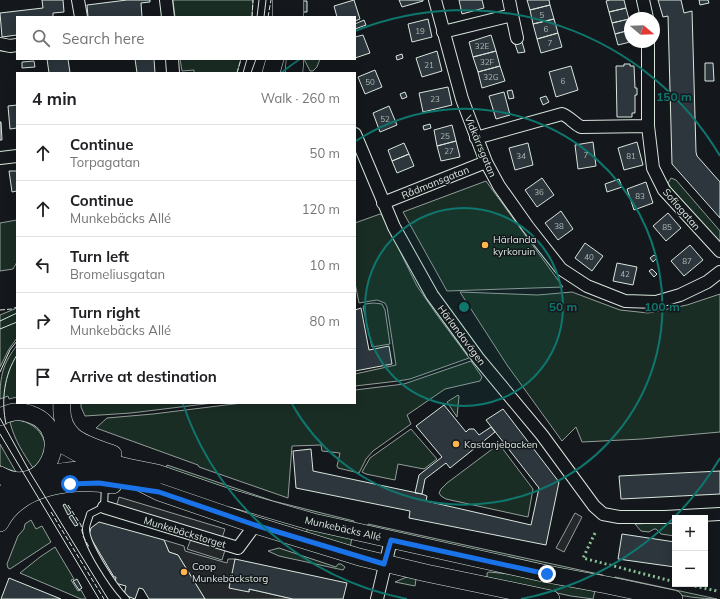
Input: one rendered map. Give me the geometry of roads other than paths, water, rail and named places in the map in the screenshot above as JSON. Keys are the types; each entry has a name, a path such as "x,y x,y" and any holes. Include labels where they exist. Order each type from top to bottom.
{"street":[{"path":"78,0 80,16"},
{"path":"166,0 168,16"},
{"path":"281,0 281,16"},
{"path":"295,0 295,16"},
{"name":"Vidkärrsgatan","path":"435,0 462,99 486,162 499,186 528,227 561,268 587,286 625,301 656,302 680,295 707,282 720,272"},
{"path":"509,0 516,38"},
{"path":"643,0 646,12"},
{"path":"443,32 512,15"},
{"path":"0,44 10,46 16,44"},
{"name":"Sofiagatan","path":"648,48 648,126 653,168 664,190 720,251"},
{"path":"172,60 173,72"},
{"path":"294,72 295,60"},
{"path":"476,138 562,114 570,117 574,124 580,127 648,126"},
{"name":"Härlandavägen","path":"356,136 394,227 432,294 466,342 542,436 594,506 603,514 628,518 720,514"},
{"path":"0,158 16,156"},
{"name":"Rådmansgatan","path":"383,203 486,162"},
{"path":"38,476 51,458 53,451 51,433 61,404"},
{"name":"Munkebäcks Allé","path":"61,404 64,424 69,433 75,438 142,465 157,473"},
{"path":"0,418 25,407"},
{"name":"Munkebäcks Allé","path":"25,407 27,413 40,419 51,433 65,446 83,456 120,466 157,473 313,522 547,574 674,599"},
{"name":"Munkebäcks Allé","path":"20,481 67,471 97,472 129,478 159,492 255,525 384,564 551,599"},
{"path":"0,475 10,480 20,481"},
{"path":"0,500 6,492 20,481"},
{"path":"0,523 7,511 29,495 42,490 76,483 105,484 159,492"},
{"name":"Munkebäckstorget","path":"104,507 238,548 255,525"},
{"path":"377,599 384,564 391,540"}],"lane":[{"path":"105,484 104,507 90,514 86,529 88,540 116,589 126,599"}],"tram line":[{"path":"257,16 259,0"},
{"path":"264,16 266,0"},
{"path":"243,72 247,60"},
{"path":"251,72 256,60"},
{"path":"0,321 16,313"},
{"path":"0,329 16,322"},
{"path":"0,372 10,350 16,342"},
{"path":"6,424 4,406 6,380 16,357"},
{"path":"0,418 31,474 108,599"},
{"path":"0,434 99,599"}],"place":[{"name":"Härlanda kyrkoruin","path":"485,245"},
{"name":"Kastanjebacken","path":"456,444"},
{"name":"Coop Munkebäckstorg","path":"184,572"}]}
